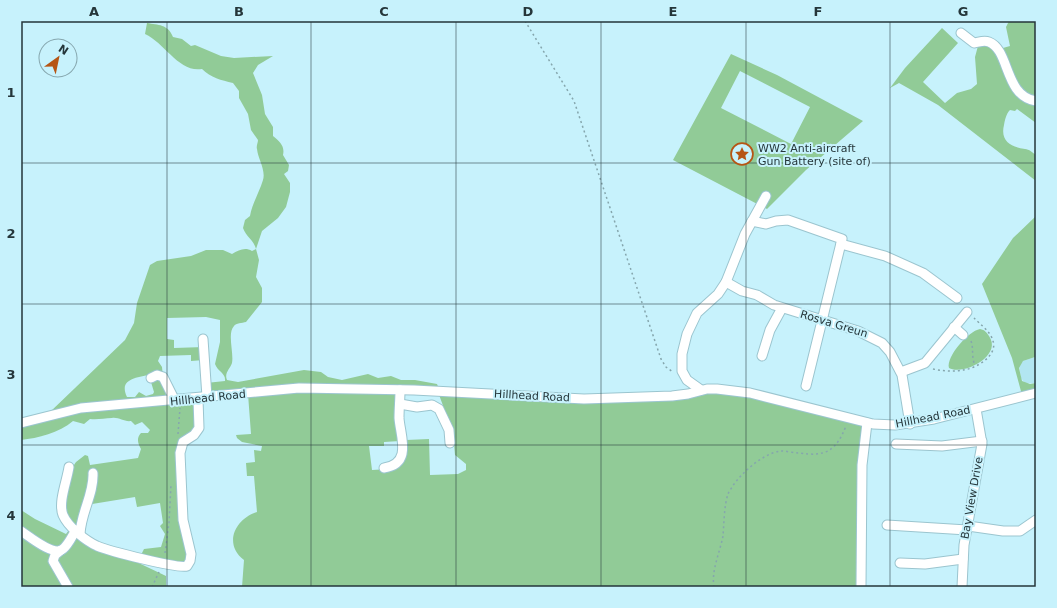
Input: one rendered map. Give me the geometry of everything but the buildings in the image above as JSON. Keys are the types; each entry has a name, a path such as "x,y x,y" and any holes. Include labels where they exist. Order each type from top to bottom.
{"street":[{"path":"961,33 974,43 984,41 992,43 998,51 1017,90 1027,99 1036,101"},
{"path":"701,390 684,376 682,354 691,322 697,313 718,294 726,282 752,221 766,196"},
{"path":"752,221 766,224 788,220 884,256 923,274 957,298"},
{"path":"806,386 841,241"},
{"name":"Rosva Greun","path":"726,282 782,308 858,331 877,339 890,352 901,372 910,424"},
{"path":"762,356 770,330 782,308"},
{"path":"901,372 922,365 967,312"},
{"path":"954,327 963,335"},
{"path":"69,467 62,511 65,519 78,532 98,546 184,567 190,561 191,554 183,520 180,453 183,442 194,436 199,428 202,398 203,339"},
{"path":"151,378 157,375 163,377 178,401"},
{"name":"Hillhead Road","path":"21,423 81,408 178,401 299,388 400,390 584,398 672,396 701,390 717,389 739,391 867,423 886,426 910,424 976,409 1036,393"},
{"path":"384,468 395,464 403,449 403,436 399,419 400,390"},
{"path":"400,404 416,407 432,405 438,408 443,415 449,430 450,443"},
{"name":"Bay View Drive","path":"962,587 962,559 982,441 976,409"},
{"path":"861,587 862,465 867,423"},
{"path":"896,444 942,446 982,441"},
{"path":"68,587 53,561 55,555 78,532 82,516 93,487 93,473"},
{"path":"887,525 1020,531 1036,520"},
{"path":"21,531 48,548 61,550"},
{"path":"900,563 925,564 962,559"}],"path":[{"path":"525,21 574,101 662,362 668,369 684,376"},
{"path":"922,365 926,368 945,372 965,370 975,366 989,356 994,349 993,341 984,327 967,312"},
{"path":"963,335 971,340 973,345 972,358 975,366"},
{"path":"178,401 178,436"},
{"path":"714,587 714,578 728,497 740,476 749,468 780,451 813,455 830,450 840,441 849,418"},
{"path":"152,587 163,563 169,523 172,480"}],"shaded area":[{"path":"1035,357 1036,383 1025,383 1021,378 1019,365 1023,361"}],"green space":[{"path":"1009,21 1036,21 1036,123 1017,109 1015,111 1010,110 1006,117 1003,131 1005,139 1011,145 1028,150 1036,155 1036,181 938,105 899,83 890,88 905,68 942,28 958,43 923,82 945,103 957,93 971,89 977,84 975,57 978,46 984,44 996,50 1010,46 1006,27"},
{"path":"147,23 155,24 165,27 173,37 182,39 191,46 195,45 221,56 234,58 273,56 258,65 253,73 262,95 265,114 273,127 273,136 281,144 283,155 289,165 288,171 284,174 290,183 290,192 286,207 278,218 262,231 256,249 254,243 243,228 245,220 250,216 264,176 257,148 258,140 251,130 248,114 239,98 239,91 233,83 220,80 202,69 194,69 179,62 152,38 145,34"},
{"path":"731,54 777,75 863,121 806,170 767,209 673,160","holes":["740,71 810,107 791,144 721,108"]},
{"path":"1036,216 1036,360 1035,357 1023,361 1019,368 1022,381 1030,384 1036,383 1036,391 1022,395 1012,358 982,284 1013,238"},
{"path":"247,249 252,251 256,249 259,260 256,277 262,288 262,302 246,322 236,324 232,329 232,363 227,373 227,380 238,382 304,370 321,372 328,377 342,380 368,374 378,378 391,376 401,380 415,380 437,384 439,389 398,390 400,441 384,442 384,446 369,446 372,470 389,469 406,440 429,439 430,475 458,474 466,470 466,464 455,455 453,433 438,392 554,398 717,389 867,423 861,587 242,587 244,560 234,547 233,540 234,533 243,520 249,515 257,512 254,476 247,476 246,463 255,462 254,450 261,451 262,446 242,442 236,435 251,434 248,394 212,397 206,383 225,381 225,378 215,364 220,342 220,320 206,317 167,318 167,339 174,340 174,348 204,347 204,360 191,361 191,355 160,356 158,361 162,367 163,377 175,401 198,399 200,420 186,440 177,480 177,490 181,492 189,564 143,558 142,553 144,549 161,547 165,534 160,526 163,523 160,503 137,507 135,497 86,505 84,537 166,576 166,587 21,587 21,540 24,538 21,528 21,510 35,519 66,534 72,526 63,515 72,468 76,462 85,455 88,456 90,465 138,458 141,449 138,443 138,437 141,433 148,433 150,430 142,422 135,425 131,421 117,418 90,419 84,424 73,421 61,429 48,434 21,440 21,423 50,412 125,340 134,323 137,303 150,265 157,261 191,256 206,250 223,250 232,254 237,251","holes":["151,374 151,382 154,392 153,394 146,396 139,392 135,397 127,397 125,391 127,382 135,378"]},
{"path":"980,329 989,336 992,343 991,351 986,357 972,367 955,370 949,368 949,363 954,351 964,339"}],"place":[{"name":"WW2 Anti-aircraft Gun Battery (site of)","path":"742,154"}]}
